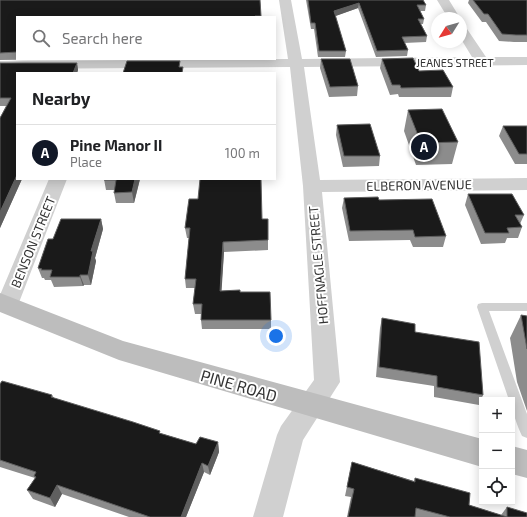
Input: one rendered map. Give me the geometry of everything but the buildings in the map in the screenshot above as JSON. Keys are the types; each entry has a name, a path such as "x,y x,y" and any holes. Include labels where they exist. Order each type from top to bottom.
{"street":[{"name":"HOFFNAGLE STREET","path":"268,517 291,435 328,382 312,186 296,63 285,0"},
{"path":"443,0 450,12"},
{"path":"467,38 482,62"},
{"name":"JEANES STREET","path":"0,65 103,69 296,63 527,61"},
{"name":"BENSON STREET","path":"4,304 58,180"},
{"name":"ELBERON AVENUE","path":"312,186 527,184"},
{"name":"PINE ROAD","path":"4,304 119,350 479,452"},
{"path":"515,461 527,464"}],"lane":[{"path":"527,307 482,307 527,432"}],"place":[{"name":"Pine Manor II","path":"424,147"}]}
